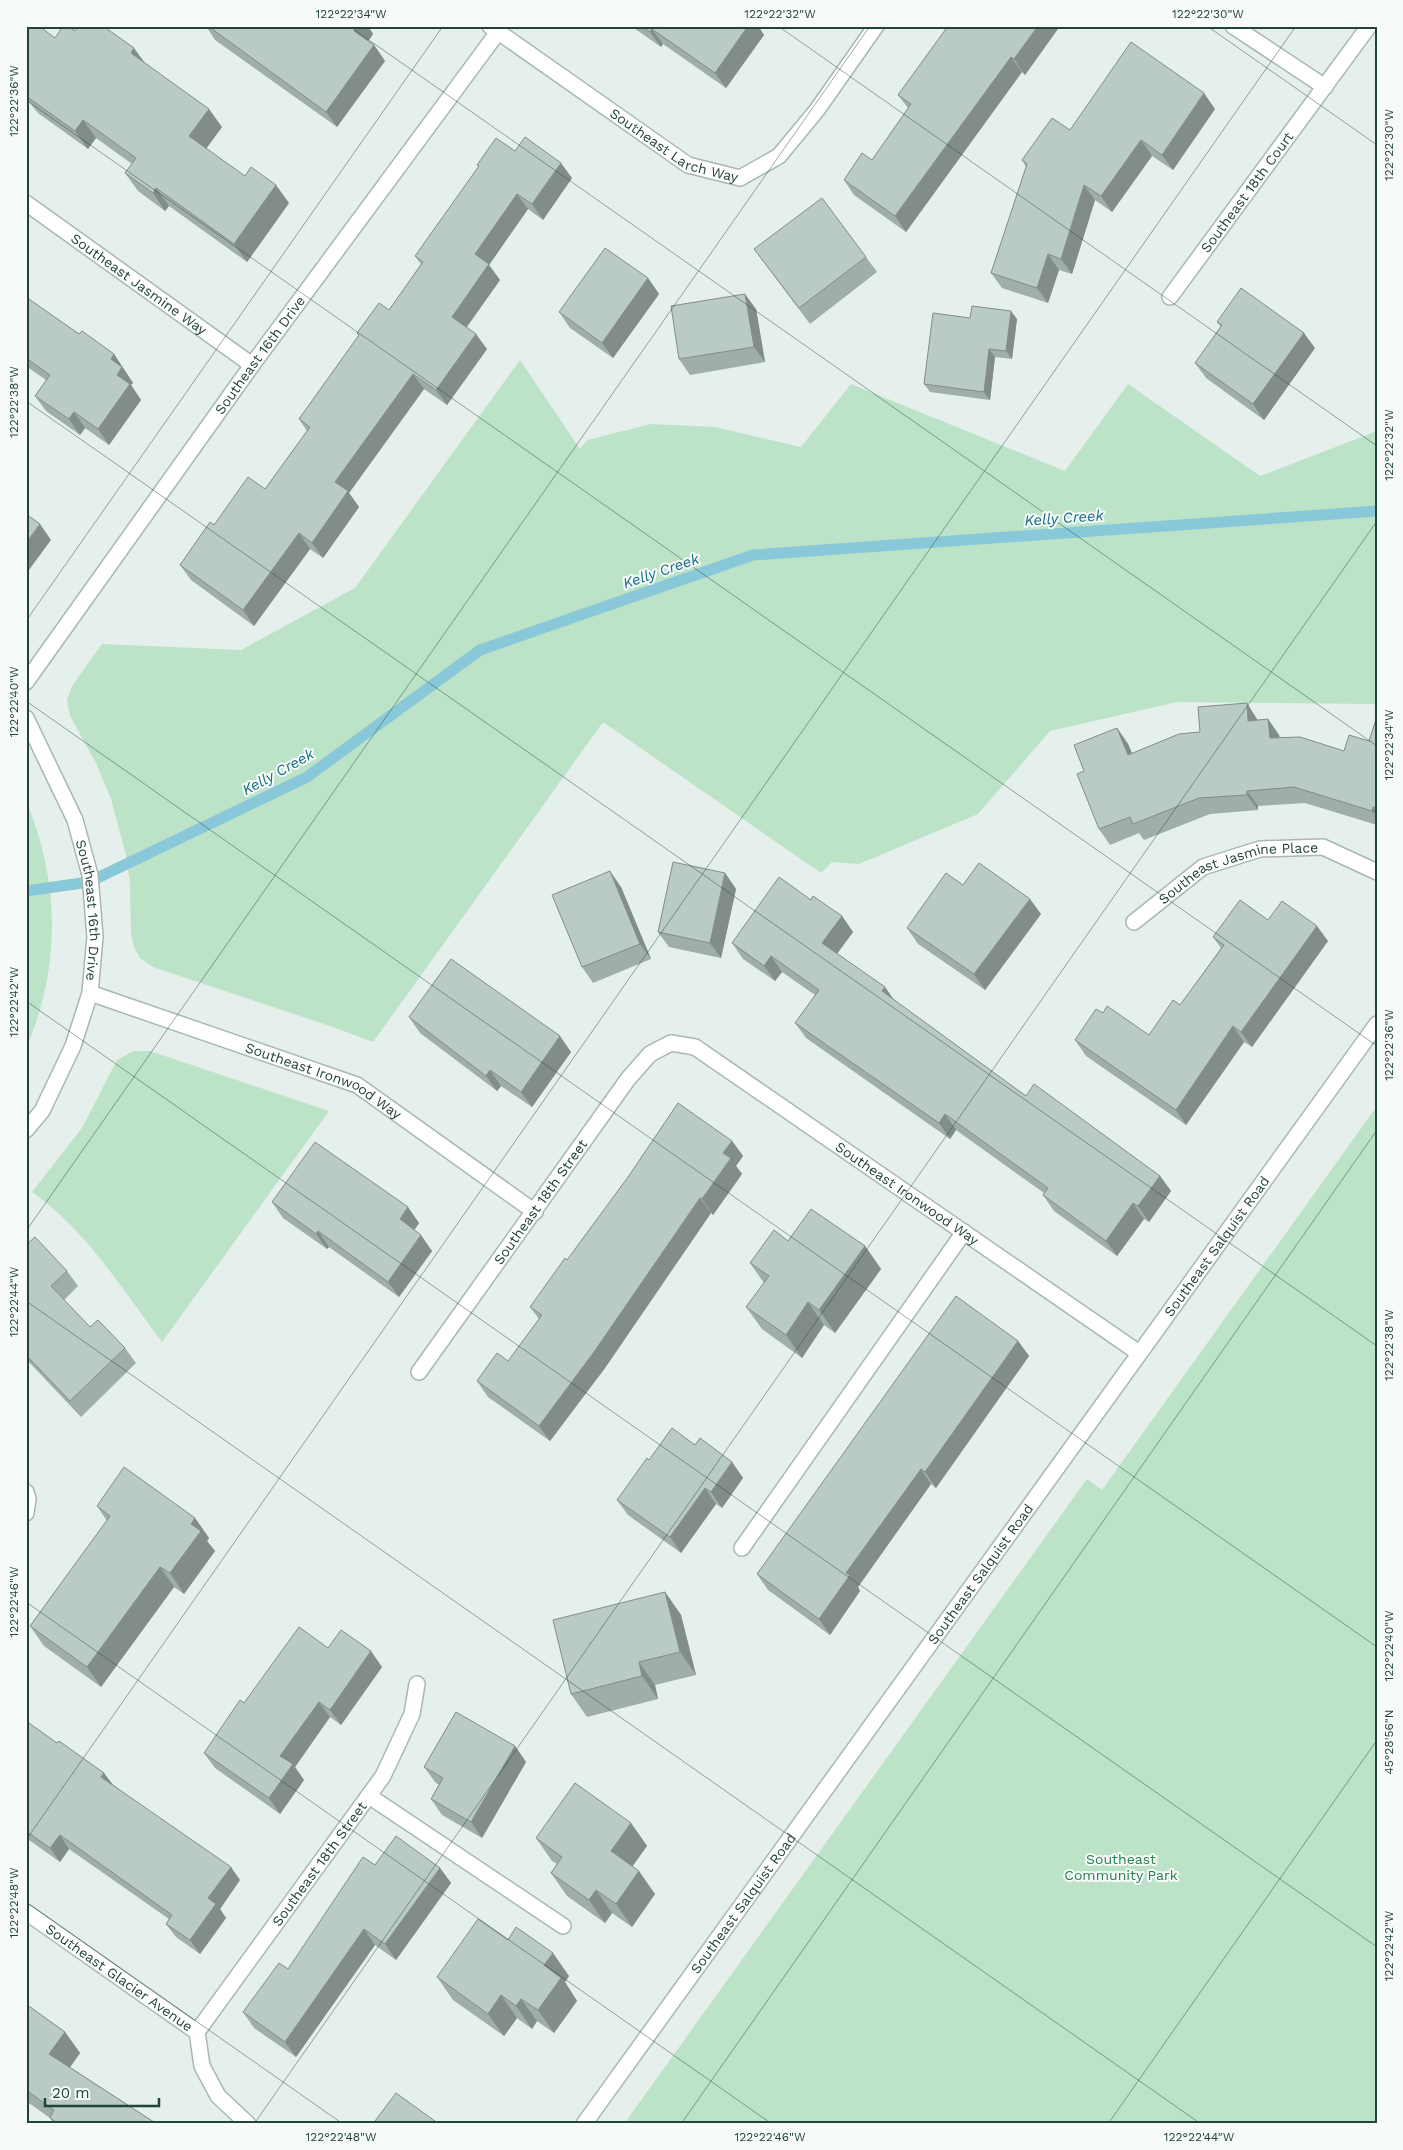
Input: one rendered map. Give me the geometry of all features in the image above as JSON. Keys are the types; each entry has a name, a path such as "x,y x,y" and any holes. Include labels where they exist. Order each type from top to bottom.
{"street":[{"name":"Southeast Larch Way","path":"494,29 688,165 740,178 778,156 818,110 876,26"},
{"path":"1233,26 1325,87 1369,26"},
{"name":"Southeast 16th Drive","path":"26,682 494,29"},
{"name":"Southeast 18th Court","path":"1170,297 1325,87"},
{"name":"Southeast Jasmine Way","path":"26,204 252,365"},
{"name":"Southeast 16th Drive","path":"26,718 75,820 90,875 95,937 90,994 73,1046 42,1111 26,1130"},
{"name":"Southeast Jasmine Place","path":"1134,922 1203,866 1260,849 1322,847 1377,872"},
{"name":"Southeast Ironwood Way","path":"90,994 357,1085 535,1212"},
{"name":"Southeast Salquist Road","path":"584,2124 1377,1024"},
{"name":"Southeast Ironwood Way","path":"671,1042 694,1047 1139,1353"},
{"name":"Southeast 18th Street","path":"419,1372 535,1212 628,1079 650,1054 671,1042"},
{"path":"742,1548 964,1232"},
{"name":"Southeast 18th Street","path":"197,2032 384,1776 412,1714 417,1684"},
{"path":"369,1796 563,1926"},
{"name":"Southeast Glacier Avenue","path":"26,1912 197,2032 202,2066 218,2096 248,2124"}],"green space":[{"path":"520,360 580,449 587,440 651,424 715,427 801,447 851,384 1065,471 1128,384 1260,476 1377,431 1377,704 1177,702 1050,731 978,814 859,864 832,862 821,873 603,722 373,1042 153,967 140,958 134,947 131,933 130,883 126,855 111,799 96,763 70,716 67,700 72,686 102,644 241,650 355,588"},
{"path":"26,801 37,831 45,862 52,924 46,987 26,1048"},
{"path":"134,1051 150,1051 329,1111 162,1342 87,1242 70,1224 32,1192 82,1128 117,1060"},
{"name":"Southeast Community Park","path":"1377,1106 1377,2124 624,2124 1087,1479 1102,1490"}],"building":[{"path":"26,26 39,26 55,38 63,26 67,26 75,31 78,26 103,26 134,48 131,53 209,109 189,136 245,176 251,167 276,185 234,244 156,188 153,193 125,173 136,158 83,120 75,131 26,96"},
{"path":"208,26 357,26 354,31 374,45 326,112"},
{"path":"642,26 748,26 715,73 652,29 650,32"},
{"path":"948,26 1038,26 1014,59 1011,57 895,216 844,180 862,153 872,160 911,104 898,95"},
{"path":"1131,42 1204,93 1162,155 1141,140 1101,196 1084,185 1061,259 1048,254 1037,288 991,273 1027,164 1022,160 1052,118 1070,130"},
{"path":"525,137 561,163 532,204 517,194 475,254 489,264 452,317 476,334 436,390 413,374 335,482 348,491 312,543 299,533 243,610 180,565 210,522 214,525 248,477 265,489 310,427 299,419 359,335 357,333 379,303 389,310 423,262 415,256 479,166 477,165 496,138 515,151"},
{"path":"822,198 866,257 799,308 754,249"},
{"path":"605,248 648,278 602,343 559,312"},
{"path":"1241,288 1304,333 1253,404 1195,363 1222,325 1217,322"},
{"path":"745,294 754,347 679,359 671,306"},
{"path":"26,297 79,334 82,331 114,354 111,359 122,367 117,375 130,384 98,429 74,412 69,419 35,396 50,375 26,358"},
{"path":"972,306 1011,311 1006,351 989,349 984,392 924,384 933,313 970,318"},
{"path":"26,514 40,524 26,543"},
{"path":"1247,703 1248,721 1268,719 1270,738 1300,737 1344,751 1349,735 1369,741 1377,716 1377,808 1373,807 1372,811 1294,787 1247,791 1247,795 1199,798 1133,824 1130,817 1099,829 1077,774 1084,771 1074,745 1117,728 1128,755 1179,734 1200,732 1198,707"},
{"path":"673,862 725,873 710,943 658,932"},
{"path":"979,863 1030,899 974,974 907,928 946,873 963,885"},
{"path":"610,871 640,944 582,967 552,895"},
{"path":"779,877 811,900 813,896 842,916 822,943 885,987 882,991 1026,1096 1034,1084 1160,1176 1138,1206 1133,1203 1106,1241 1043,1195 1048,1188 945,1114 939,1123 795,1023 819,990 771,956 764,966 732,943"},
{"path":"1240,900 1268,920 1282,901 1317,926 1241,1032 1233,1026 1176,1110 1075,1040 1096,1009 1103,1013 1107,1006 1149,1035 1173,1000 1180,1005 1224,945 1213,937"},
{"path":"451,959 560,1036 521,1092 490,1070 486,1076 409,1017"},
{"path":"678,1103 732,1141 723,1153 731,1158 702,1199 700,1198 594,1352 539,1426 477,1381 497,1353 508,1361 542,1315 530,1307 565,1258 567,1260 628,1177"},
{"path":"315,1142 408,1207 400,1219 421,1235 388,1282 318,1231 316,1234 272,1202"},
{"path":"811,1209 865,1246 819,1310 808,1302 786,1335 746,1307 769,1276 750,1263 774,1230 788,1241"},
{"path":"35,1237 67,1271 51,1286 90,1327 98,1320 125,1348 70,1401 26,1355 26,1245"},
{"path":"956,1296 1018,1341 925,1472 921,1469 846,1573 850,1575 819,1619 757,1574"},
{"path":"672,1428 695,1445 700,1438 732,1462 711,1492 705,1488 670,1537 617,1500 647,1458 649,1460"},
{"path":"124,1467 195,1518 191,1524 201,1531 170,1573 160,1567 87,1667 30,1626 110,1516 97,1506"},
{"path":"665,1592 680,1652 639,1662 642,1676 571,1694 553,1620"},
{"path":"299,1627 328,1648 341,1630 371,1651 330,1710 319,1702 280,1756 293,1764 269,1798 204,1753 240,1700 244,1703"},
{"path":"456,1712 515,1746 471,1822 431,1799 443,1778 424,1767"},
{"path":"26,1721 57,1743 59,1741 104,1773 101,1777 231,1867 208,1898 216,1904 190,1940 166,1924 172,1915 60,1835 50,1848 26,1831"},
{"path":"575,1783 631,1823 611,1851 639,1871 616,1904 596,1890 589,1900 551,1873 562,1857 536,1838"},
{"path":"396,1836 440,1868 385,1944 364,1929 285,2042 243,2012 279,1963 288,1969 363,1857 375,1865"},
{"path":"478,1919 508,1940 516,1927 553,1953 544,1965 561,1978 538,2010 521,1999 516,2006 501,1995 488,2014 437,1977"},
{"path":"26,2004 65,2032 49,2054 157,2124 59,2124 50,2118 54,2110 26,2090"},
{"path":"396,2093 439,2124 379,2124 375,2121"}],"waterway":[{"name":"Kelly Creek","path":"26,891 89,882 307,777 480,650 753,555 1377,511"}]}
